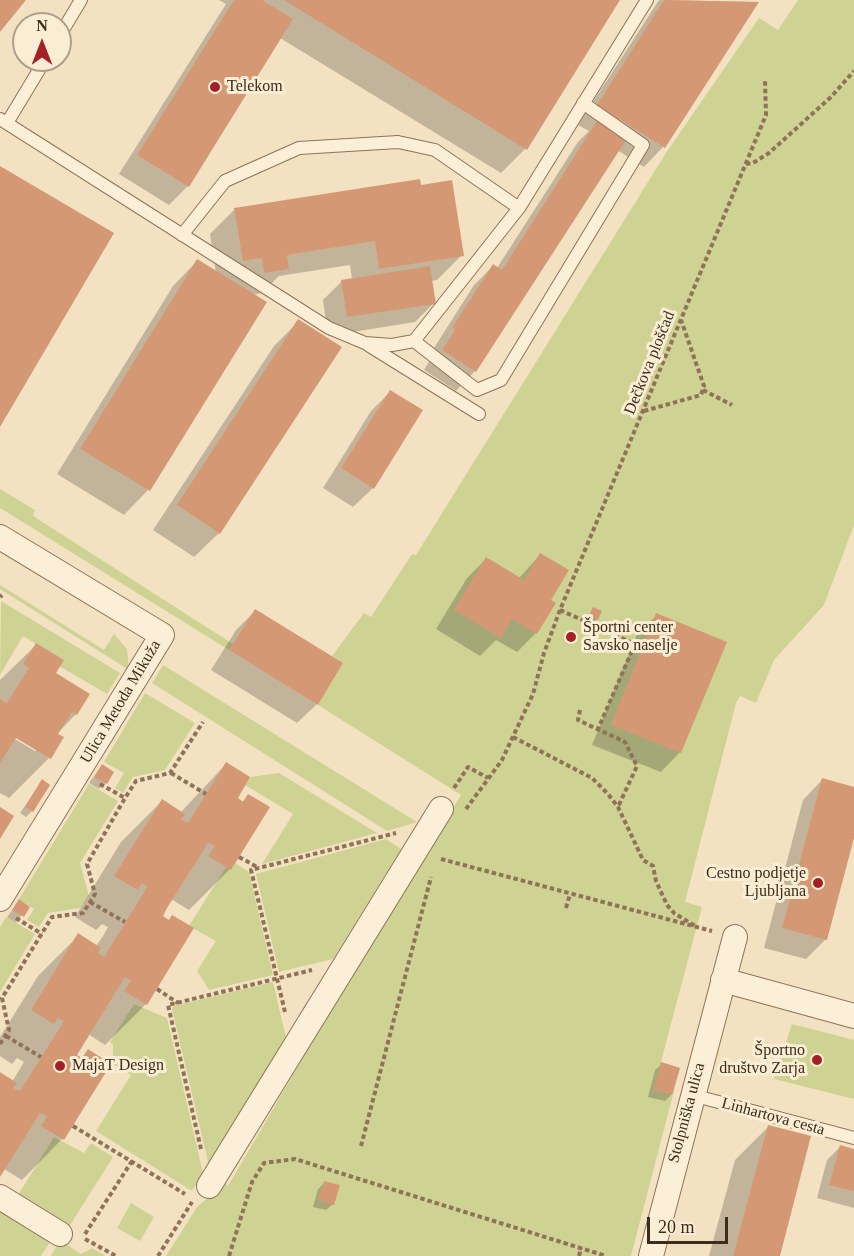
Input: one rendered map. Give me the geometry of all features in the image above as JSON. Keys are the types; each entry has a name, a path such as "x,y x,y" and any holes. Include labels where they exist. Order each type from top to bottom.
{"street":[{"name":"Ulica Metoda Mikuža","path":"0,537 162,635 4,906"},
{"path":"209,1186 436,817"},
{"name":"Stolpniška ulica","path":"651,1256 735,936"},
{"path":"723,980 854,1016"},
{"path":"0,1197 60,1234"}],"lane":[{"path":"72,15 81,0"},
{"path":"364,343 392,345 414,341 519,208 647,0"},
{"path":"37,72 3,121 329,328 364,343 479,414"},
{"path":"414,341 477,390 501,380 643,145 583,103"},
{"path":"182,235 225,181 299,148 398,142 435,150 519,208"},
{"name":"Linhartova cesta","path":"692,1095 854,1138"}],"path":[{"path":"746,164 753,163 776,147 831,97 854,71"},
{"name":"Dečkova ploščad","path":"465,811 502,760 534,694 544,653 560,610 766,115 765,80"},
{"path":"643,411 701,395 704,386 681,319"},
{"path":"703,390 732,405"},
{"path":"560,610 635,644 598,729"},
{"path":"579,710 578,720 625,742 637,766 618,807"},
{"path":"170,773 203,722"},
{"path":"513,737 592,778 618,807 643,860 653,866 656,881 667,905 674,913 698,928"},
{"path":"294,1048 251,870 436,817 468,767 488,778"},
{"path":"0,1044 9,1030 2,998 52,918 83,913 95,894 87,864 136,781 170,773 206,794"},
{"path":"361,1146 437,858 442,848"},
{"path":"239,857 259,868"},
{"path":"437,858 735,936"},
{"path":"566,908 570,894"},
{"path":"90,902 125,922"},
{"path":"4,906 42,934"},
{"path":"209,1186 168,1005 347,960"},
{"path":"157,989 178,1003"},
{"path":"6,1036 41,1057"},
{"path":"73,1126 194,1200 158,1256"},
{"path":"229,1256 252,1182 264,1163 295,1159 606,1256"},
{"path":"116,1256 83,1238 132,1161"},
{"path":"579,1256 581,1248"}],"green space":[{"name":"Športni center Savsko naselje","path":"798,0 854,0 854,525 824,605 774,660 756,703 740,696 736,703 685,902 702,907 661,1062 680,1068 631,1256 166,1256 197,1207 225,1183 228,1186 369,945 461,795 318,705 343,663 332,656 364,613 371,617 412,554 416,555 666,153 759,18 778,30"},
{"path":"0,489 35,510 33,516 233,644 229,650 0,508"},
{"path":"0,585 104,650 114,634 127,649 129,670 0,589"},
{"path":"1,601 120,673 107,694 59,666 63,660 23,636 0,675"},
{"path":"163,665 417,822 387,831 152,683"},
{"path":"145,693 195,723 165,770 133,777 123,793 115,788 124,773 104,762"},
{"path":"279,773 377,833 262,864 293,814 245,785 250,777"},
{"path":"89,784 118,801 80,863 89,896 80,908 48,913 39,927 27,920 34,909 19,899"},
{"path":"386,839 401,849 333,959 279,972 256,874"},
{"path":"235,863 249,872 273,975 209,990 197,971 216,941 189,926 226,867 231,870"},
{"path":"6,917 35,934 0,992 0,927"},
{"path":"273,982 286,1038 209,1166 172,1009 174,1006"},
{"path":"134,1004 167,1018 203,1173 192,1191 96,1131 131,1075 113,1064 113,1045 110,1042"},
{"name":"Športno društvo Zarja","path":"792,1024 854,1040 854,1099 774,1079"},
{"path":"54,1137 84,1153 91,1143 113,1157 67,1230 0,1189 0,1184 18,1195"},
{"path":"131,1203 154,1217 140,1241 117,1228"},
{"path":"0,1204 53,1237 41,1256 0,1256"},
{"path":"60,1240 81,1254 92,1248 106,1256 51,1256"}],"building":[{"path":"0,0 26,0 16,12 12,12 12,17 0,32"},
{"name":"Telekom","path":"234,0 262,0 293,19 189,187 137,155"},
{"path":"284,0 620,0 527,150"},
{"path":"664,0 759,2 665,148 597,105"},
{"path":"597,121 626,140 476,372 442,350 455,330 452,328 493,264 502,270"},
{"path":"0,166 114,233 0,427"},
{"path":"420,179 421,185 452,180 464,256 379,269 375,241 287,255 289,269 264,273 262,258 243,261 234,208"},
{"path":"197,259 267,302 150,491 80,449"},
{"path":"430,266 436,304 347,317 341,280"},
{"path":"298,319 342,347 220,534 177,505"},
{"path":"390,390 423,410 374,489 341,468"},
{"path":"540,553 569,570 551,600 556,603 537,634 512,619 501,638 454,610 486,557 524,580"},
{"path":"593,607 602,611 598,620 589,615"},
{"path":"255,609 343,663 318,705 229,650"},
{"name":"Športni center Savsko naselje","path":"656,613 727,642 681,753 611,725"},
{"path":"36,643 64,660 56,673 90,694 77,715 72,712 58,734 64,737 51,759 16,738 0,763 0,699 7,703 29,668 23,664"},
{"path":"226,762 250,777 238,798 243,802 248,794 270,807 231,870 208,856 215,846 208,843 167,908 163,916 169,920 172,915 194,928 147,1005 124,991 131,981 125,977 77,1055 82,1058 88,1049 111,1064 64,1140 41,1126 47,1116 40,1113 0,1177 0,1072 17,1083 13,1088 20,1091 64,1021 58,1018 54,1024 31,1010 78,933 101,948 98,953 104,957 147,886 142,883 138,890 114,876 162,799 185,814 181,819 188,823"},
{"path":"102,764 114,772 107,784 94,777"},
{"name":"Cestno podjetje Ljubljana","path":"822,778 854,787 854,838 827,940 782,928"},
{"path":"42,779 50,785 33,812 25,807"},
{"path":"0,807 14,816 0,839"},
{"path":"19,899 30,907 24,917 12,910"},
{"path":"661,1062 680,1068 672,1095 654,1090"},
{"path":"768,1125 811,1136 780,1256 733,1256"},
{"path":"840,1145 854,1149 854,1191 829,1185"},
{"path":"324,1181 340,1185 334,1205 318,1200"}],"place":[{"name":"Telekom","path":"215,87"},
{"name":"Športni center Savsko naselje","path":"571,637"},
{"name":"Cestno podjetje Ljubljana","path":"818,883"},
{"name":"Športno društvo Zarja","path":"817,1060"},
{"name":"MajaT Design","path":"60,1066"}]}
